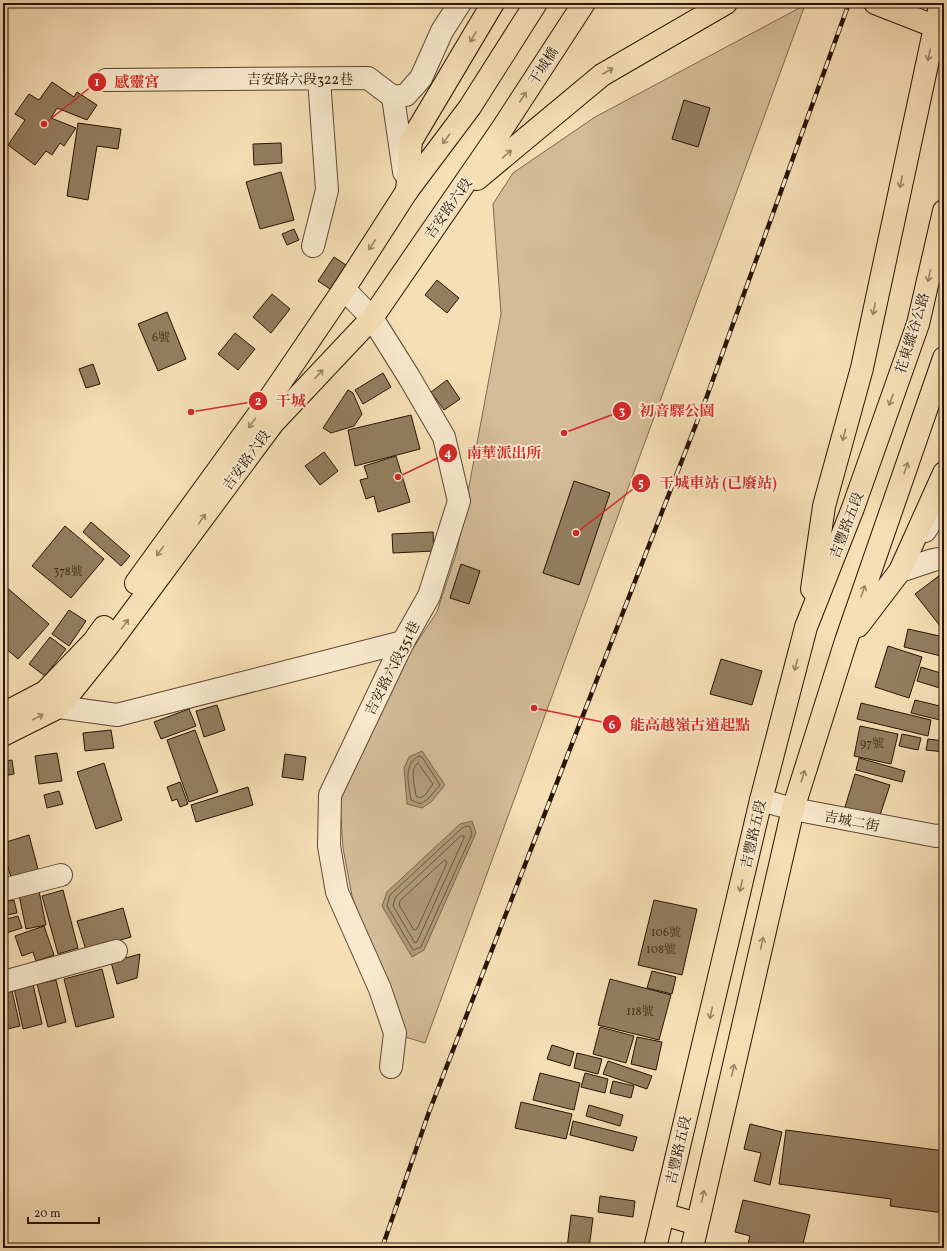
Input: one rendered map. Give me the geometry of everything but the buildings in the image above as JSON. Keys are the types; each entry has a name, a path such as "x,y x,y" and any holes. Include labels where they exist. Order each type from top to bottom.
{"main road":[{"path":"407,191 411,141 493,3"},
{"name":"吉安路六段","path":"3,714 52,699 261,411 344,289 407,191 470,107 536,3"},
{"name":"干城橋","path":"502,129 584,3"},
{"path":"456,197 602,75 726,3"},
{"path":"875,3 939,28"},
{"path":"806,627 824,506 862,368 939,28 941,3"},
{"name":"吉安路六段","path":"3,735 52,699 107,647 273,424 372,318 502,129"},
{"name":"花東縱谷公路","path":"880,429 918,324 944,211"},
{"path":"692,1248 793,809 846,641 944,358"},
{"name":"吉豐路五段","path":"655,1248 761,800 806,627 853,508 880,429"},
{"path":"846,641 900,571 944,473"},
{"path":"663,1214 697,1224"}],"street":[{"path":"407,191 393,97 406,95 421,78 442,31 460,3"},
{"name":"吉安路六段322巷","path":"106,80 368,78 393,97"},
{"path":"313,246 327,190 319,79"},
{"name":"吉安路六段351巷","path":"344,289 372,318 409,376 444,437 459,501 429,596 403,642 330,795 328,846 337,892 380,989 395,1034 391,1067"},
{"path":"900,571 944,502"},
{"path":"900,571 944,558"},
{"path":"52,699 117,715 403,642"},
{"name":"吉城二街","path":"761,800 793,809 936,836 944,835"},
{"path":"3,890 61,875"},
{"path":"3,982 116,951"}],"shaded area":[{"path":"805,5 425,1043 402,1036 352,896 343,848 340,801 399,669 437,612 457,551 501,314 493,204 513,173 595,117"}],"water":[{"path":"422,751 445,785 431,802 422,808 407,804 404,768 409,757"},
{"path":"472,821 476,833 424,950 412,957 382,906 387,892 460,824"}],"railway":[{"path":"382,1248 429,1112 707,396 849,3"}],"place":[{"name":"感靈宮","path":"44,124"},
{"name":"干城","path":"191,412"},
{"name":"初音驛公園","path":"564,433"},
{"name":"南華派出所","path":"398,477"},
{"name":"干城車站 (已廢站)","path":"576,533"},
{"name":"能高越嶺古道起點","path":"534,708"}]}
